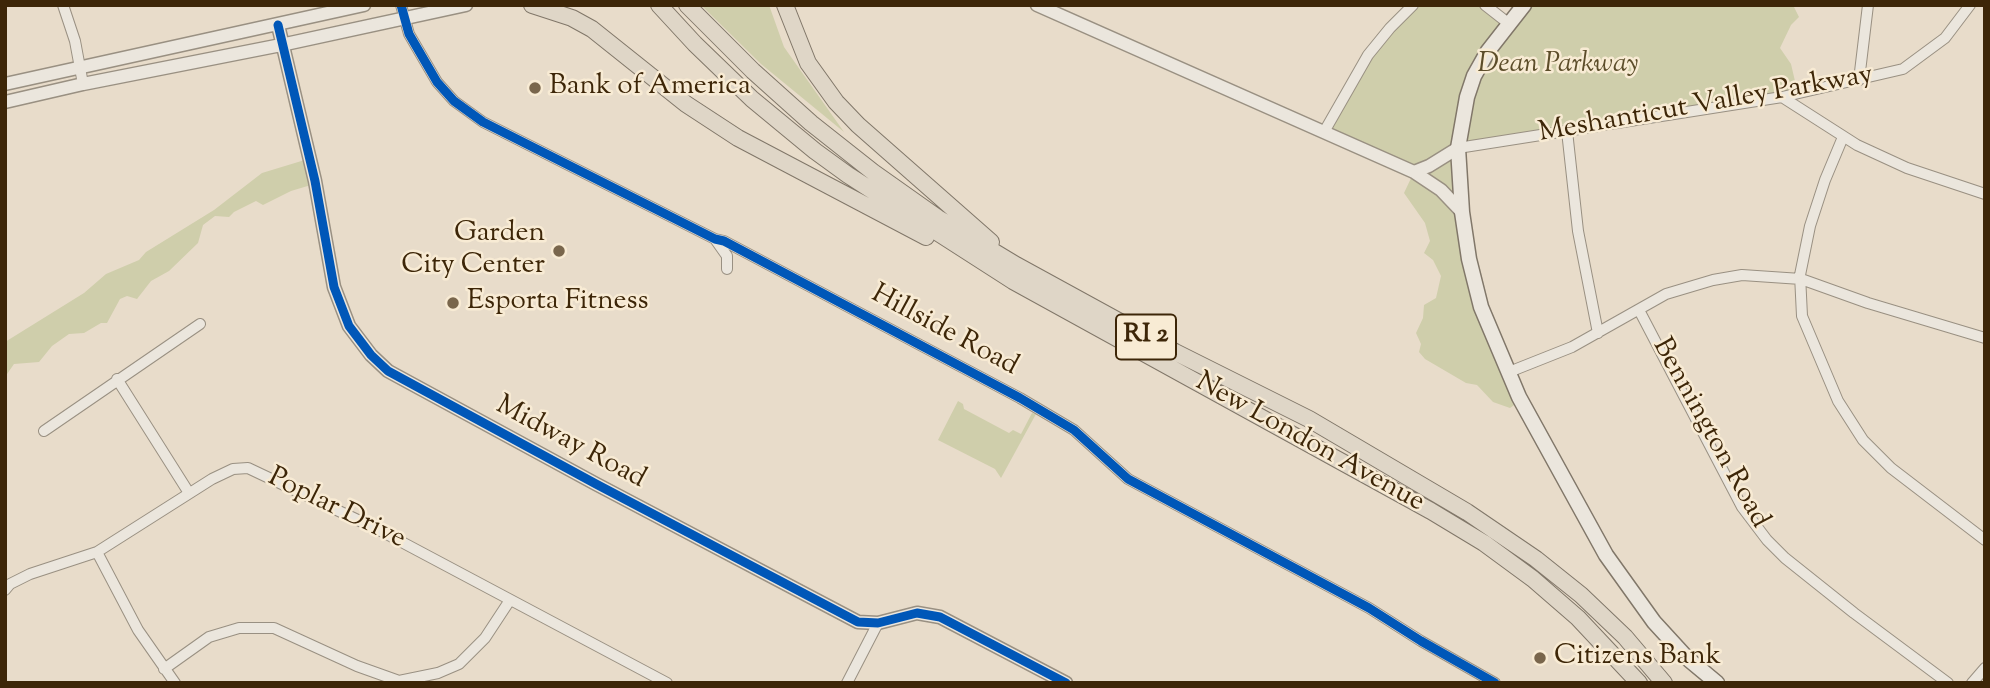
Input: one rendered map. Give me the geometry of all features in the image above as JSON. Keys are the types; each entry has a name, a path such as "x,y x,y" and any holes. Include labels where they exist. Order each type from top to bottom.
{"main road":[{"path":"532,5 572,18 592,29 686,104 762,151 913,231 977,260"},
{"name":"New London Avenue","path":"659,5 723,72 793,134 848,174 977,260 1432,511 1484,543 1533,579 1578,618 1640,683"},
{"name":"New London Avenue","path":"687,5 762,80 842,148 938,218 1016,265 1201,366 1309,419 1457,506 1566,581 1625,637 1664,683"},
{"path":"1523,6 1488,51 1474,76 1467,97 1458,148 1462,212 1469,259 1481,307 1519,397 1606,555 1635,599 1671,641 1717,683"},
{"path":"788,10 812,70 836,102 1016,265"}],"street":[{"path":"63,5 81,67 83,84"},
{"path":"5,84 364,5"},
{"path":"5,102 281,45 403,12 466,5"},
{"path":"1037,5 1414,172 1441,190 1462,212"},
{"path":"1324,132 1368,55 1413,5"},
{"path":"1486,5 1508,23"},
{"path":"1860,80 1868,5"},
{"name":"Meshanticut Valley Parkway","path":"1458,148 1782,97 1903,69 1945,38 1970,5"},
{"name":"Hillside Road","path":"403,12 409,34 437,82 462,107 483,122 724,242 1030,404 1074,430 1128,479 1369,607 1421,641 1495,683"},
{"name":"Midway Road","path":"278,26 315,181 334,287 349,326 371,355 388,371 858,622 878,623 917,612 940,617 1066,683"},
{"path":"1782,97 1843,137 1907,168 1985,194"},
{"path":"1567,131 1578,231 1598,333"},
{"path":"1843,137 1810,226 1801,279 1801,316 1838,401 1863,440 1891,468 1985,540"},
{"path":"1414,172 1458,148"},
{"path":"715,239 727,256 727,269"},
{"path":"1508,372 1572,346 1666,294 1713,280 1742,275 1801,279 1868,303 1985,338"},
{"name":"Bennington Road","path":"1639,310 1742,507 1767,540 1785,558 1854,613 1948,683"},
{"path":"44,431 200,324"},
{"path":"117,379 189,493"},
{"name":"Poplar Drive","path":"5,590 10,584 30,574 97,552 189,493 233,469 248,468 381,531 667,683"},
{"path":"97,552 138,630 175,683"},
{"path":"164,669 209,637 239,628 274,628 357,666 399,681 438,673 459,664 485,638 510,600"},
{"path":"847,683 878,623"},
{"path":"1972,683 1985,668"}],"green space":[{"path":"701,5 769,5 784,47 844,132 761,64"},
{"name":"Dean Parkway","path":"1416,5 1485,5 1506,22 1525,5 1793,5 1799,17 1791,25 1780,48 1791,64 1798,94 1459,149 1467,244 1520,401 1510,408 1493,402 1477,385 1466,383 1425,359 1419,352 1421,344 1416,333 1423,318 1424,305 1436,298 1441,276 1433,260 1424,253 1430,241 1425,223 1404,193 1413,174 1329,135 1345,95 1365,62"},
{"path":"308,159 311,185 291,191 263,205 256,201 229,217 215,216 203,225 198,243 169,271 151,281 137,299 127,296 120,299 107,323 101,323 84,333 69,334 52,346 39,362 14,364 5,377 5,342 84,293 106,274 139,260 146,252 214,210 262,173"},
{"path":"958,401 963,404 964,409 1009,433 1013,430 1021,434 1032,413 1036,414 1001,478 995,469 938,440"}],"cycle path":[{"path":"401,5 409,34 437,82 454,101 483,122 715,239 724,241 1020,398 1074,430 1128,479 1369,608 1495,683"},
{"path":"278,25 315,181 334,287 349,326 371,355 388,371 858,622 878,623 917,613 940,617 1066,683"}],"place":[{"name":"Bank of America","path":"535,88"},
{"name":"Garden City Center","path":"559,251"},
{"name":"Esporta Fitness","path":"453,303"},
{"name":"Citizens Bank","path":"1540,658"}]}
